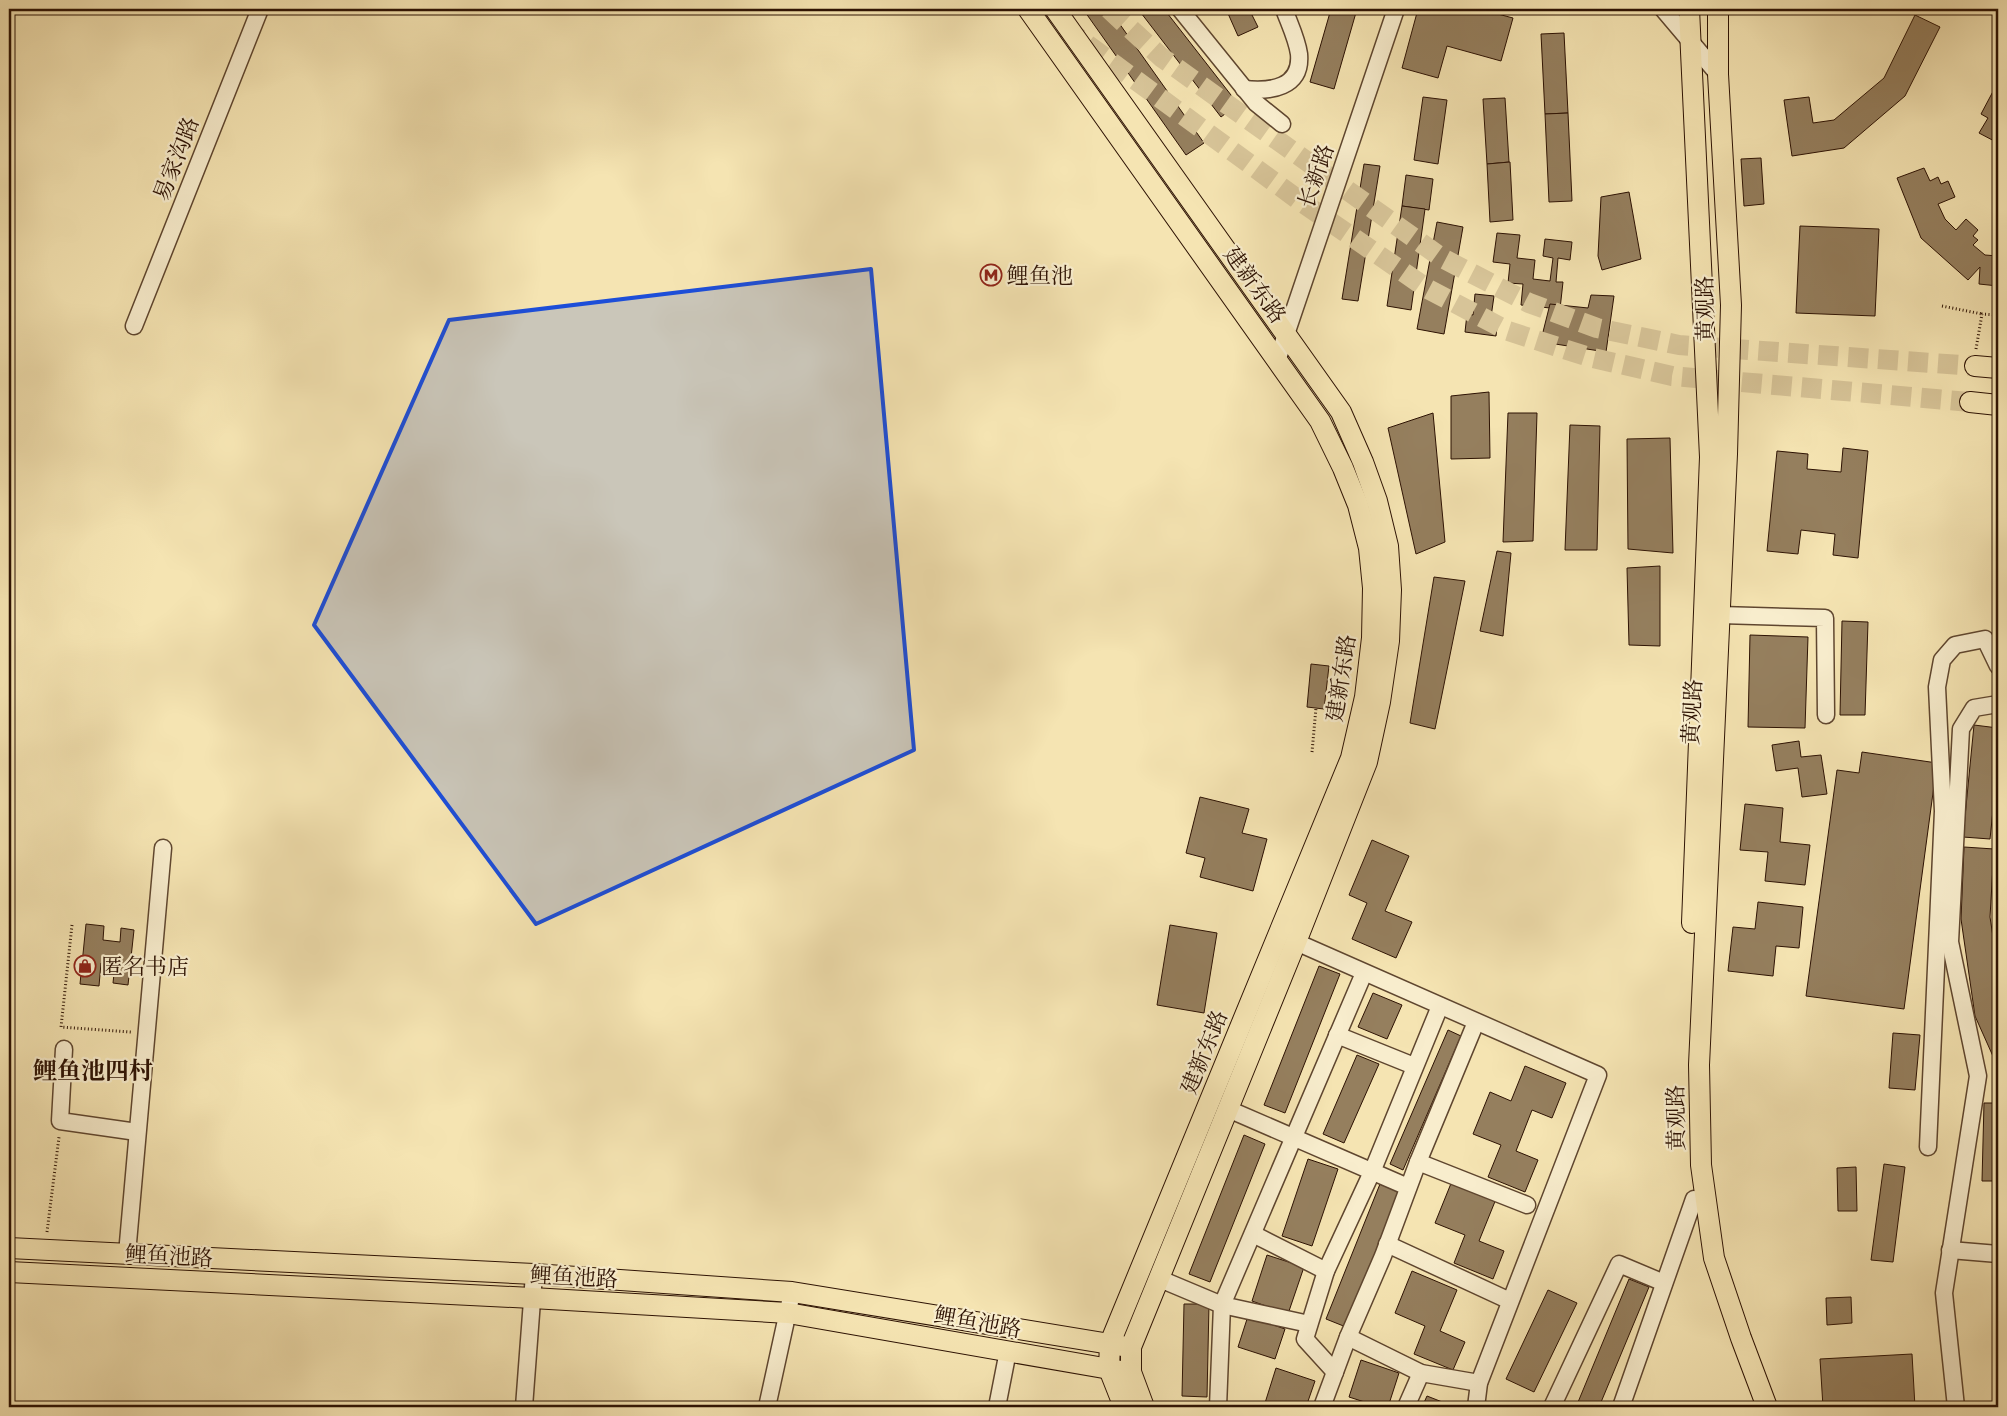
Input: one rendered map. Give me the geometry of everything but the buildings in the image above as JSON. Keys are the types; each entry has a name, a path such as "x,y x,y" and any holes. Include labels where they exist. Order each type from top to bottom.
{"main road":[{"name":"建新东路","path":"1028,9 1278,358 1320,421 1358,505 1369,548 1374,588 1372,638 1365,697 1351,758 1110,1343 1109,1369 1124,1407"},
{"name":"建新东路","path":"1055,9 1342,412 1377,501 1388,546 1391,590 1389,641 1380,702 1367,762 1131,1348 1131,1372 1144,1407"},
{"name":"黄观路","path":"1689,9 1710,457 1686,1071 1690,1173 1704,1263 1728,1339 1753,1407"},
{"name":"黄观路","path":"1718,9 1718,74 1731,304 1720,615 1699,1065 1701,1165 1714,1258 1767,1407"},
{"path":"1975,360 1998,368"},
{"path":"1970,402 1998,405"},
{"name":"鲤鱼池路","path":"9,1248 534,1274 792,1292 1110,1343 1131,1348"},
{"name":"鲤鱼池路","path":"9,1272 532,1298 788,1313 1131,1372"}],"street":[{"name":"易家沟路","path":"134,326 260,9"},
{"path":"1180,9 1256,103 1282,124"},
{"path":"1244,88 1262,91 1290,83 1298,71 1299,53 1284,9"},
{"name":"长新路","path":"1278,358 1396,9"},
{"path":"1663,9 1718,74"},
{"path":"1720,615 1825,618 1826,715"},
{"path":"1928,1147 1944,811 1937,687 1942,660 1955,644 1985,639 1998,666"},
{"path":"1956,1407 1944,1293 1978,1076 1950,942 1962,730 1974,708 1998,704"},
{"path":"128,1254 137,1132 163,848"},
{"path":"1296,942 1598,1075 1479,1382 1476,1407"},
{"path":"1218,1407 1222,1305 1364,973"},
{"path":"1335,1372 1305,1339 1309,1324 1326,1271 1372,1172 1440,1006"},
{"path":"1322,1407 1348,1336 1476,1022"},
{"path":"1337,1035 1414,1066"},
{"path":"64,1049 60,1121 137,1132"},
{"path":"1228,1109 1408,1187"},
{"path":"1418,1162 1527,1205"},
{"path":"1621,1407 1694,1199"},
{"path":"1253,1234 1326,1271"},
{"path":"1387,1244 1510,1301"},
{"path":"1950,1250 1998,1254"},
{"path":"1552,1407 1619,1264 1664,1282"},
{"path":"524,1407 534,1274"},
{"path":"1160,1279 1222,1305 1309,1324"},
{"path":"767,1407 792,1292"},
{"path":"1348,1336 1421,1373 1479,1382"},
{"path":"997,1407 1008,1351"},
{"path":"1406,1407 1421,1373"}],"path":[{"path":"1942,306 1982,314 1998,315"},
{"path":"1975,360 1982,314"},
{"path":"1312,752 1316,708"},
{"path":"72,925 61,1027 147,1033"},
{"path":"45,1250 60,1121"}],"highlighted area":[{"path":"871,269 914,750 536,924 314,625 449,320"}],"tunnel":[{"path":"1039,9 1300,201 1428,289 1508,331 1589,357 1672,376 1970,402"},
{"path":"1109,9 1161,57 1442,258 1529,303 1597,328 1679,345 1975,366"}],"place":[{"name":"鲤鱼池","path":"991,275"},
{"name":"匿名书店","path":"85,966"}],"district":[{"name":"鲤鱼池四村","path":"93,1070"}]}
